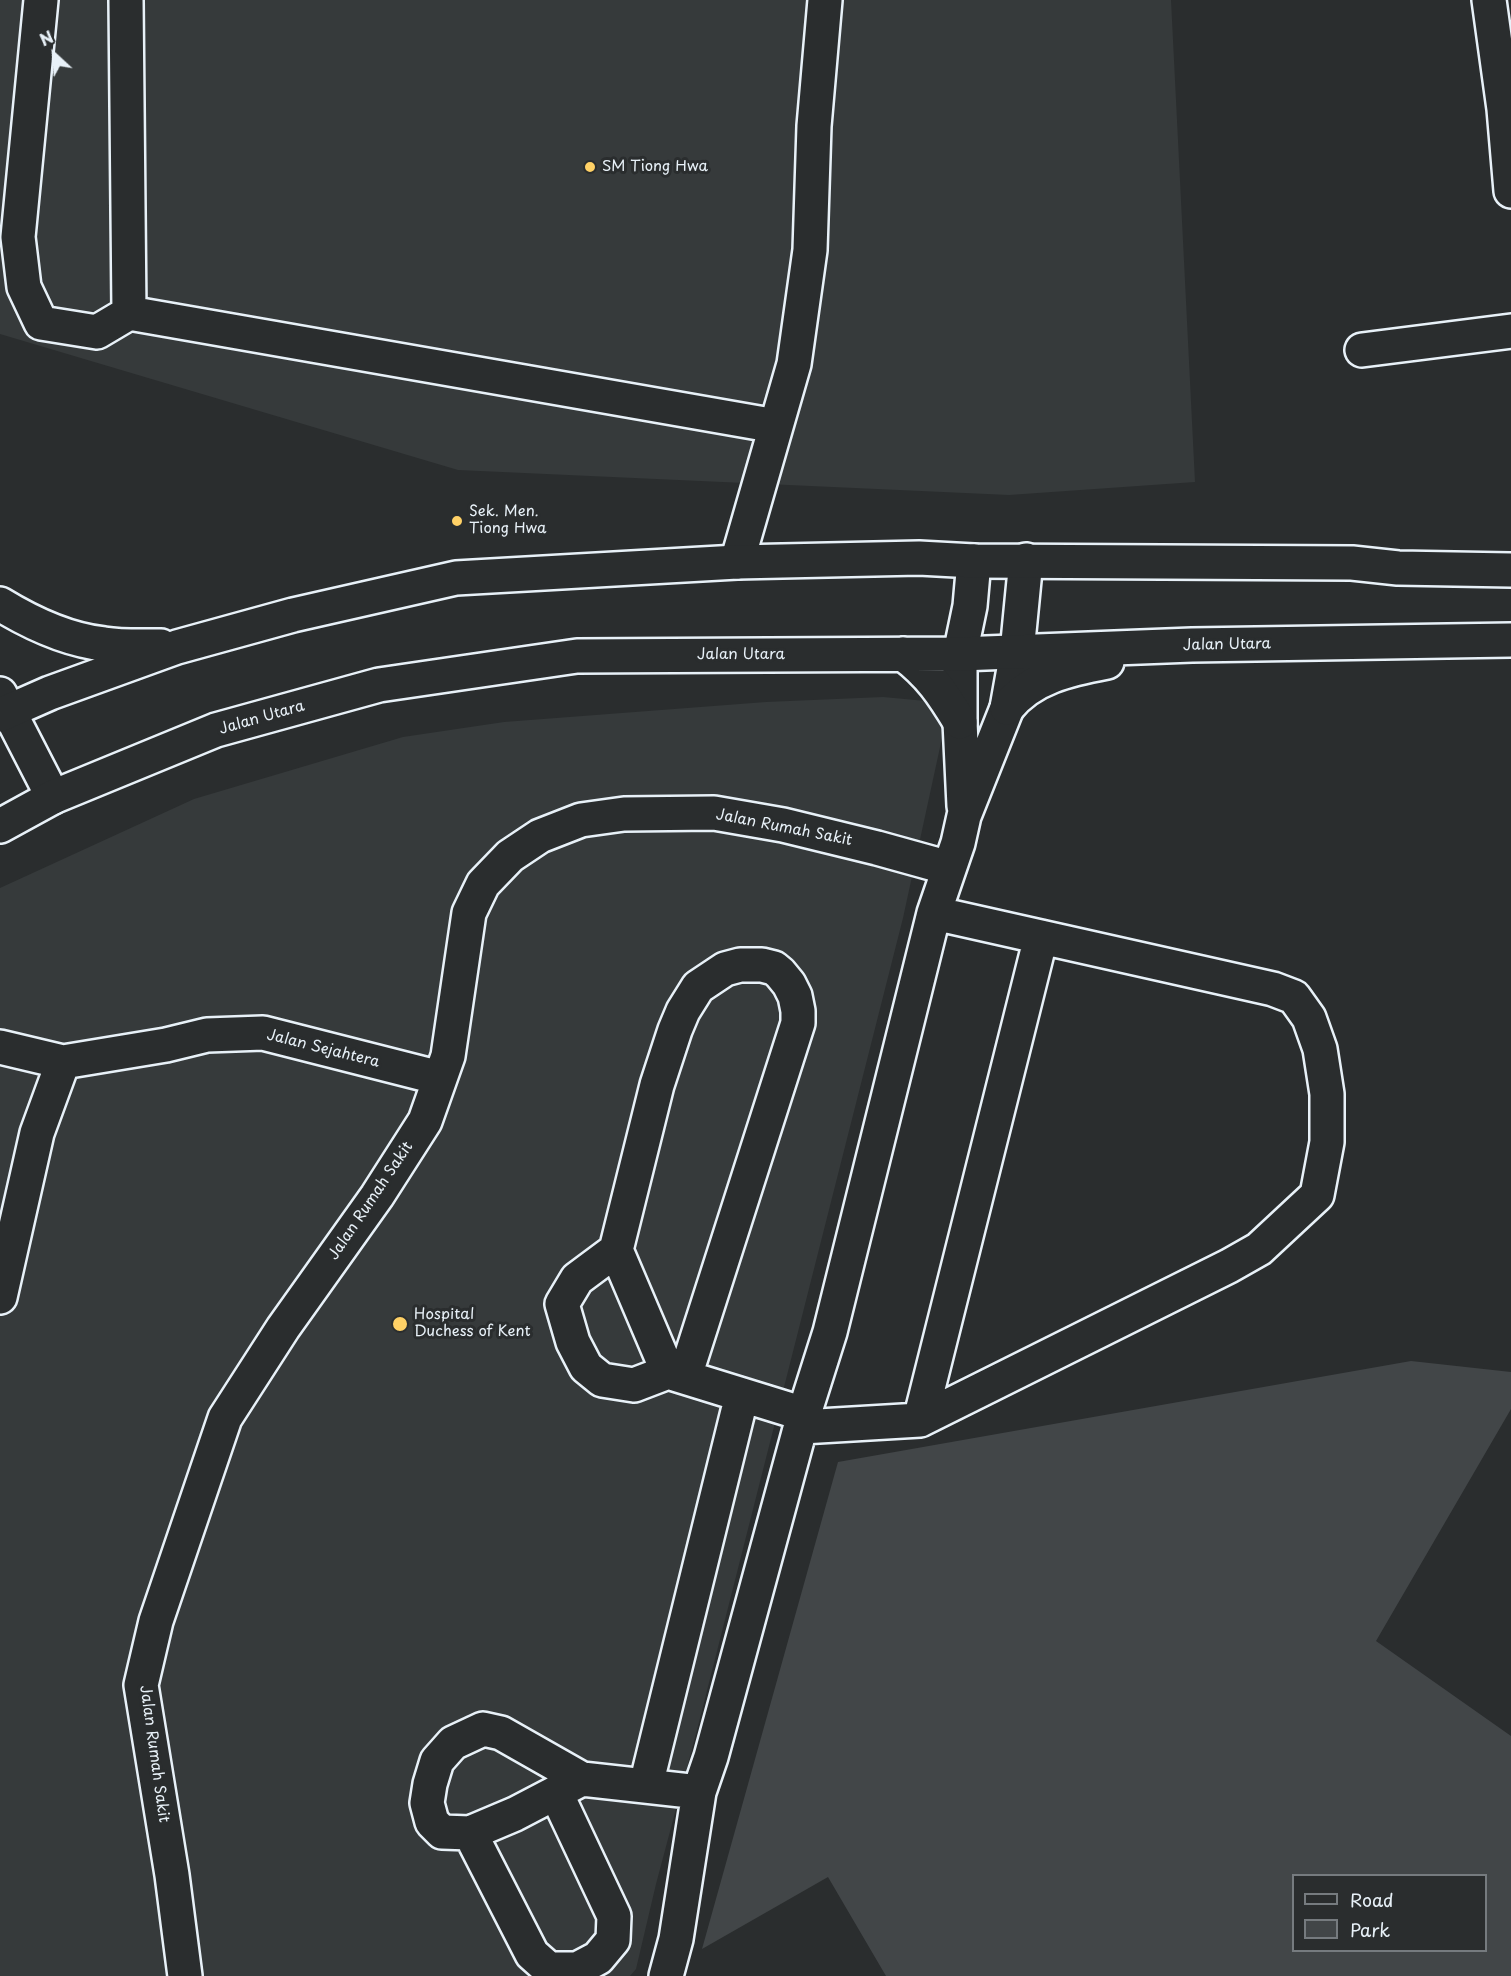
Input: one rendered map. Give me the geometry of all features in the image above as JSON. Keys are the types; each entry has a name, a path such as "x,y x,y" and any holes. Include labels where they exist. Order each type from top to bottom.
{"main road":[{"path":"41,0 18,237 24,287 41,323 97,332 129,313 776,426"},
{"path":"126,0 129,313"},
{"path":"737,562 794,364 810,250 814,126 825,0"},
{"path":"1489,0 1504,109 1511,191"},
{"path":"1362,350 1511,331"},
{"path":"53,797 3,706 50,693 177,647 293,615 456,578 737,562 919,558 974,561 1352,563 1398,568 1511,570"},
{"path":"666,1976 676,1939 699,1792 711,1757 803,1421 830,1332 934,913 950,868 964,816 1007,708 1017,652 1026,560"},
{"path":"964,816 960,654 970,606 974,561"},
{"path":"0,604 23,618 71,637 104,644 177,647"},
{"name":"Jalan Utara","path":"0,826 53,797 216,730 379,685 577,656 960,654 1192,645 1511,640"},
{"path":"1007,708 1028,687 1044,679 1080,667 1112,661 1150,664 1167,662 1180,656 1192,645"},
{"path":"903,654 929,676 945,696 960,723"},
{"name":"Jalan Rumah Sakit","path":"185,1976 172,1875 141,1685 156,1621 225,1418 283,1328 377,1196 425,1121 448,1056 469,914 483,884 510,856 540,836 581,820 624,813 714,813 783,825 950,868"},
{"path":"616,1250 577,1278 562,1304 573,1342 586,1367 602,1380 634,1385 677,1374 742,1395 803,1421 920,1420 1259,1249 1317,1195 1327,1142 1327,1094 1320,1049 1309,1018 1293,998 1273,989 934,913"},
{"path":"920,1420 1041,937"},
{"path":"740,965 774,968 789,984 795,996 798,1023 677,1374 616,1250 657,1085 682,1011 698,987 725,969 740,965"},
{"name":"Jalan Sejahtera","path":"63,1062 166,1045 207,1035 263,1033 440,1078"},
{"path":"0,1047 63,1062 37,1133 0,1297"},
{"path":"646,1785 742,1395"},
{"path":"470,1833 532,1954 549,1969 578,1969 598,1958 613,1940 614,1916 569,1786 501,1733 483,1730 453,1743 437,1761 427,1803 432,1822 442,1832 470,1833 569,1786 646,1785 699,1792"}],"shaded area":[{"name":"SM Tiong Hwa","path":"0,0 1171,0 1195,482 1009,495 458,470 0,334"},
{"name":"Hospital Duchess of Kent","path":"883,697 926,701 935,709 941,722 942,738 903,918 636,1969 630,1976 0,1976 0,888 194,799 403,737 504,722 766,702"}],"green space":[{"path":"1411,1361 1511,1372 1511,1409 1376,1641 1511,1736 1511,1976 886,1976 828,1877 702,1949 838,1462"}],"place":[{"name":"SM Tiong Hwa","path":"590,167"},
{"name":"Sek. Men. Tiong Hwa","path":"457,521"},
{"name":"Hospital Duchess of Kent","path":"400,1324"}]}
